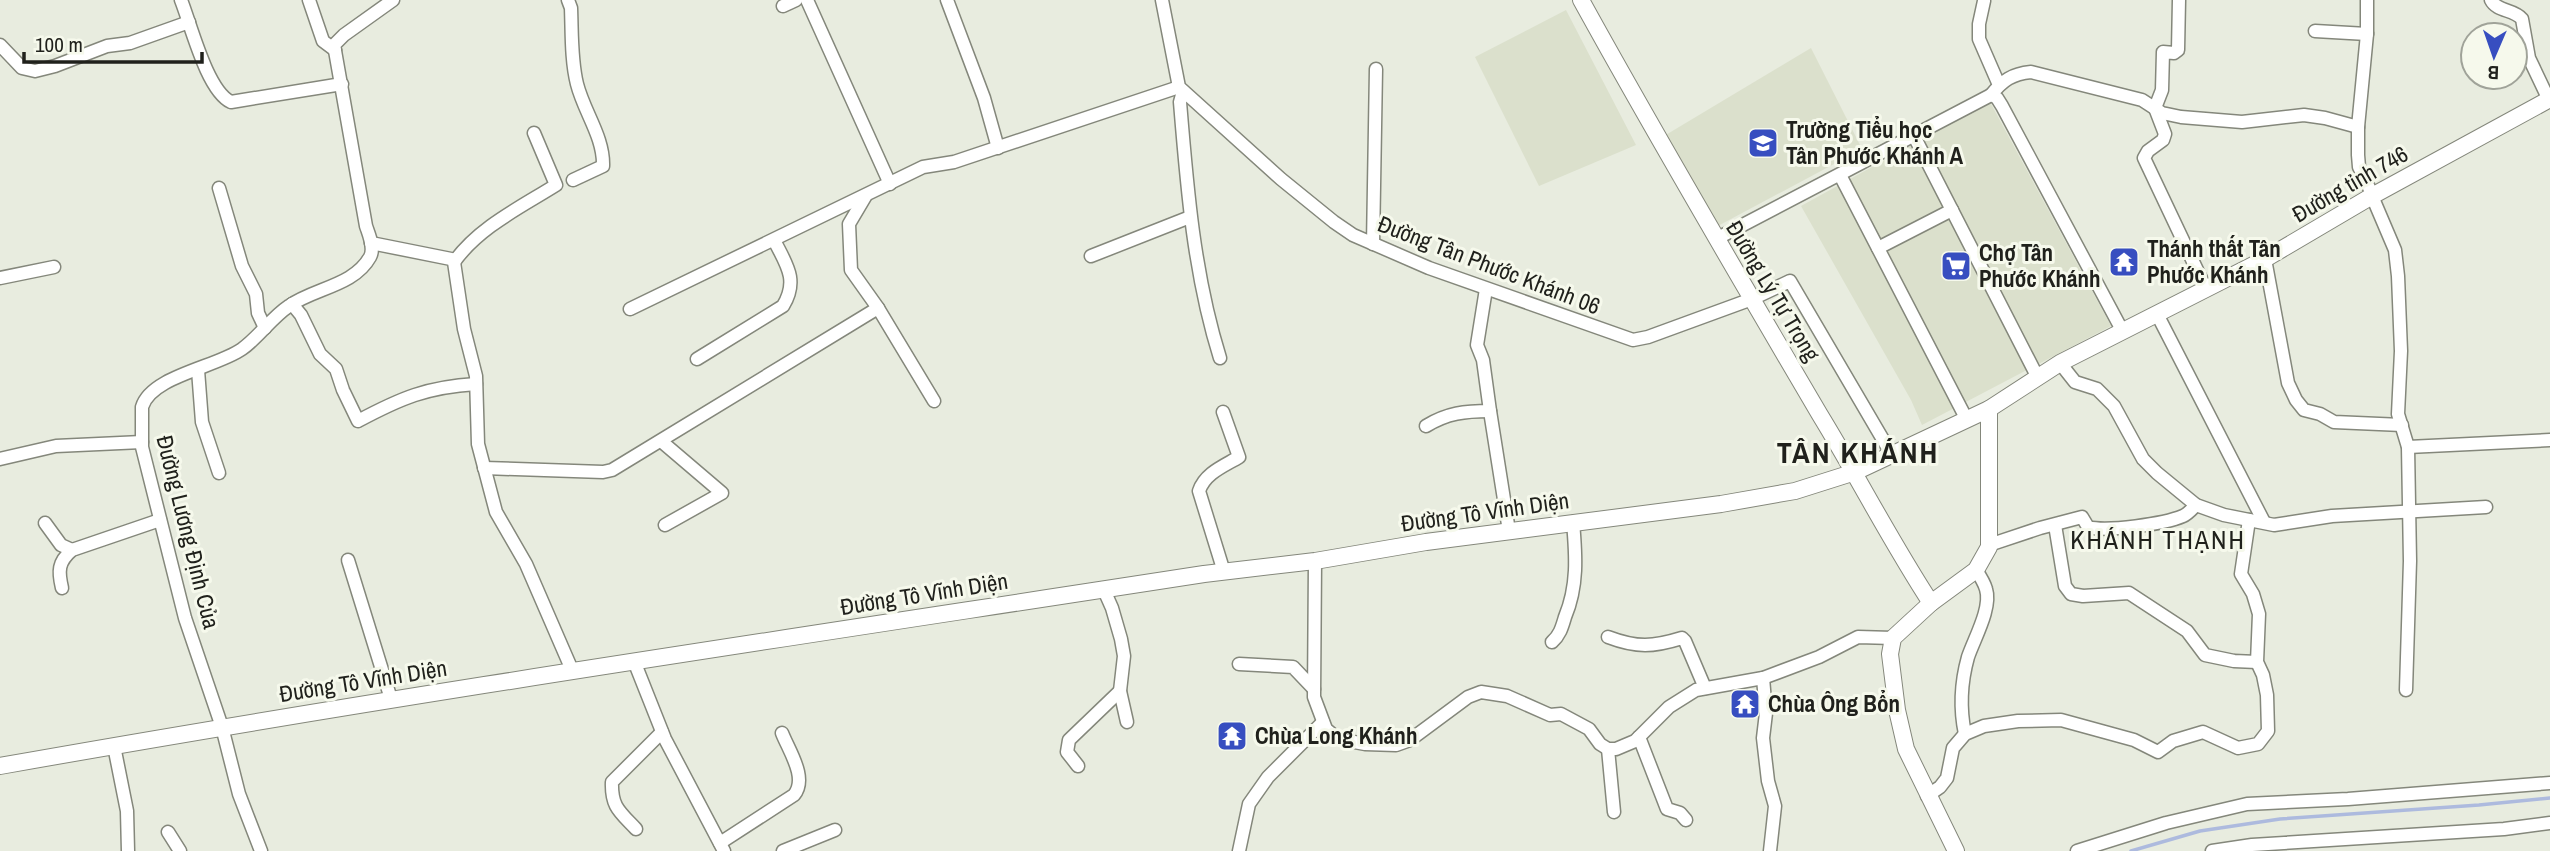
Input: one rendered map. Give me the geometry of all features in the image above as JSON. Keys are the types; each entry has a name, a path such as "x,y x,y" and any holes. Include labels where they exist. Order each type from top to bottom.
{"main road":[{"name":"Đường Lý Tự Trọng","path":"1581,0 1658,141 1855,472 1898,552 1931,603"},
{"name":"Đường tỉnh 746","path":"1855,472 1989,409 2060,363 2265,259 2373,196 2549,100"},
{"path":"1956,851 1906,750 1897,710 1890,654 1894,638 1931,603 1976,569 1989,545 1989,409"},
{"name":"Đường Tô Vĩnh Diện","path":"0,766 572,670 1224,572 1771,495 1795,491 1855,472"}],"street":[{"path":"181,0 213,84 223,98 231,102 342,84"},
{"path":"309,0 323,41 335,50"},
{"path":"393,0 334,45 371,243 451,259 454,262 476,384 478,444 496,512 527,564 572,670"},
{"path":"568,0 578,88 593,122 604,159 600,170 573,180"},
{"path":"783,6 796,0"},
{"path":"807,0 890,184"},
{"path":"947,0 984,98 998,148"},
{"path":"1161,0 1181,89 1190,217 1210,327 1220,358"},
{"path":"2179,0 2178,50 2174,53 2163,52 2162,90 2155,108 2165,134 2163,140 2148,151 2144,158 2206,289"},
{"path":"2367,0 2367,34 2358,127 2359,167 2395,250 2402,351 2398,414 2408,447 2409,606 2406,690"},
{"path":"2491,0 2496,7 2518,14 2522,19 2529,58 2549,100"},
{"path":"1984,1 1979,39 1997,98 2123,332"},
{"path":"0,45 22,68 35,71 107,46 130,43 189,22"},
{"path":"2315,31 2367,34"},
{"path":"1373,244 1376,69"},
{"path":"1716,239 1914,136 1995,90 2016,74 2031,72 2142,100 2162,113 2181,117 2242,122 2304,115 2358,127"},
{"path":"630,309 923,167 954,162 1181,89"},
{"name":"Đường Tân Phước Khánh 06","path":"1181,89 1281,179 1353,235 1429,268 1633,340 1752,299 1790,281 1892,455"},
{"path":"454,262 466,245 556,185 534,133"},
{"path":"1914,136 2037,376"},
{"path":"1840,175 1967,420"},
{"path":"219,188 242,266 256,294 258,313 265,328"},
{"path":"865,197 849,224 851,270 878,308 934,401"},
{"path":"1878,248 1952,210"},
{"path":"1091,256 1190,217"},
{"path":"697,359 783,306 791,293 790,274 774,240"},
{"name":"Đường Lương Định Của","path":"261,851 239,794 222,727 185,618 142,442 144,401 165,383 240,351 292,304 338,284 356,272 369,258 373,250 371,243"},
{"path":"2265,259 2288,383 2304,410 2320,414 2334,422 2402,425"},
{"path":"0,278 54,267"},
{"path":"1486,289 1477,345 1483,360 1509,531"},
{"path":"292,304 320,354 336,369 358,421 412,394 444,386 476,384"},
{"path":"484,468 603,472 620,466 878,308"},
{"path":"2157,314 2264,522"},
{"path":"2060,363 2075,382 2097,389 2115,406 2143,459 2196,505 2224,515 2274,525 2332,516 2486,507"},
{"path":"198,370 202,422 219,473"},
{"path":"1426,426 1443,416 1490,411"},
{"path":"1223,412 1239,457 1210,474 1199,491 1224,572"},
{"path":"2408,447 2550,440"},
{"path":"661,441 722,493 665,525"},
{"path":"0,459 40,448 142,442"},
{"path":"1989,545 2040,527 2082,517 2088,527 2098,530 2138,526 2184,516 2196,505"},
{"path":"62,588 58,574 61,559 72,550 160,520"},
{"path":"1927,796 1947,778 1953,748 1965,734 1984,726 2018,721 2061,720 2134,740 2158,752 2172,741 2203,733 2238,748 2258,744 2268,731 2267,695 2257,662 2259,614 2253,594 2241,574 2249,520"},
{"path":"1552,642 1558,637 1574,597 1577,556 1573,522"},
{"path":"46,523 61,545 72,550"},
{"path":"2055,525 2065,586 2070,594 2083,596 2129,593 2186,631 2206,655 2234,661 2257,662"},
{"path":"348,561 391,699"},
{"path":"1315,561 1314,698 1326,729 1338,739 1365,744 1396,745 1410,740 1468,697 1480,692 1507,696 1550,715 1561,714 1589,729 1600,744 1616,750 1635,741 1669,707 1696,690 1763,678 1819,657 1858,637 1894,638"},
{"path":"1965,734 1962,692 1968,659 1982,622 1987,592 1976,569"},
{"path":"1104,590 1112,608 1124,656 1120,691 1127,722"},
{"path":"1608,637 1627,644 1655,646 1682,638 1705,688"},
{"path":"634,662 662,732 722,847 799,789 800,777 782,733"},
{"path":"1239,664 1293,667 1314,689"},
{"path":"1763,678 1766,713 1763,738 1774,806 1770,851"},
{"path":"1078,766 1067,752 1069,740 1120,691"},
{"path":"1239,851 1249,804 1268,777 1323,722"},
{"path":"636,830 612,799 612,782 662,732"},
{"path":"1639,737 1667,809 1681,813 1686,820"},
{"path":"114,746 127,811 128,851"},
{"path":"1608,749 1614,812"},
{"path":"2077,851 2166,823 2247,804 2550,783"},
{"path":"2212,851 2264,844 2504,829 2550,823"},
{"path":"783,851 835,830"},
{"path":"168,832 180,851"}],"shaded area":[{"path":"1566,10 1636,145 1539,186 1475,57"},
{"name":"Trường Tiểu học Tân Phước Khánh A","path":"1811,48 1862,149 1716,227 1664,136"},
{"name":"Chợ Tân Phước Khánh","path":"1990,102 2111,326 1922,425 1911,400 1801,206"}],"waterway":[{"path":"2131,851 2200,831 2280,819 2550,798"}],"place":[{"name":"Trường Tiểu học Tân Phước Khánh A","path":"1763,143"},
{"name":"Thánh thất Tân Phước Khánh","path":"2124,262"},
{"name":"Chợ Tân Phước Khánh","path":"1956,266"},
{"name":"Chùa Ông Bổn","path":"1745,704"},
{"name":"Chùa Long Khánh","path":"1232,736"}],"district":[{"name":"TÂN KHÁNH","path":"1858,453"},
{"name":"KHÁNH THẠNH","path":"2158,540"}]}
